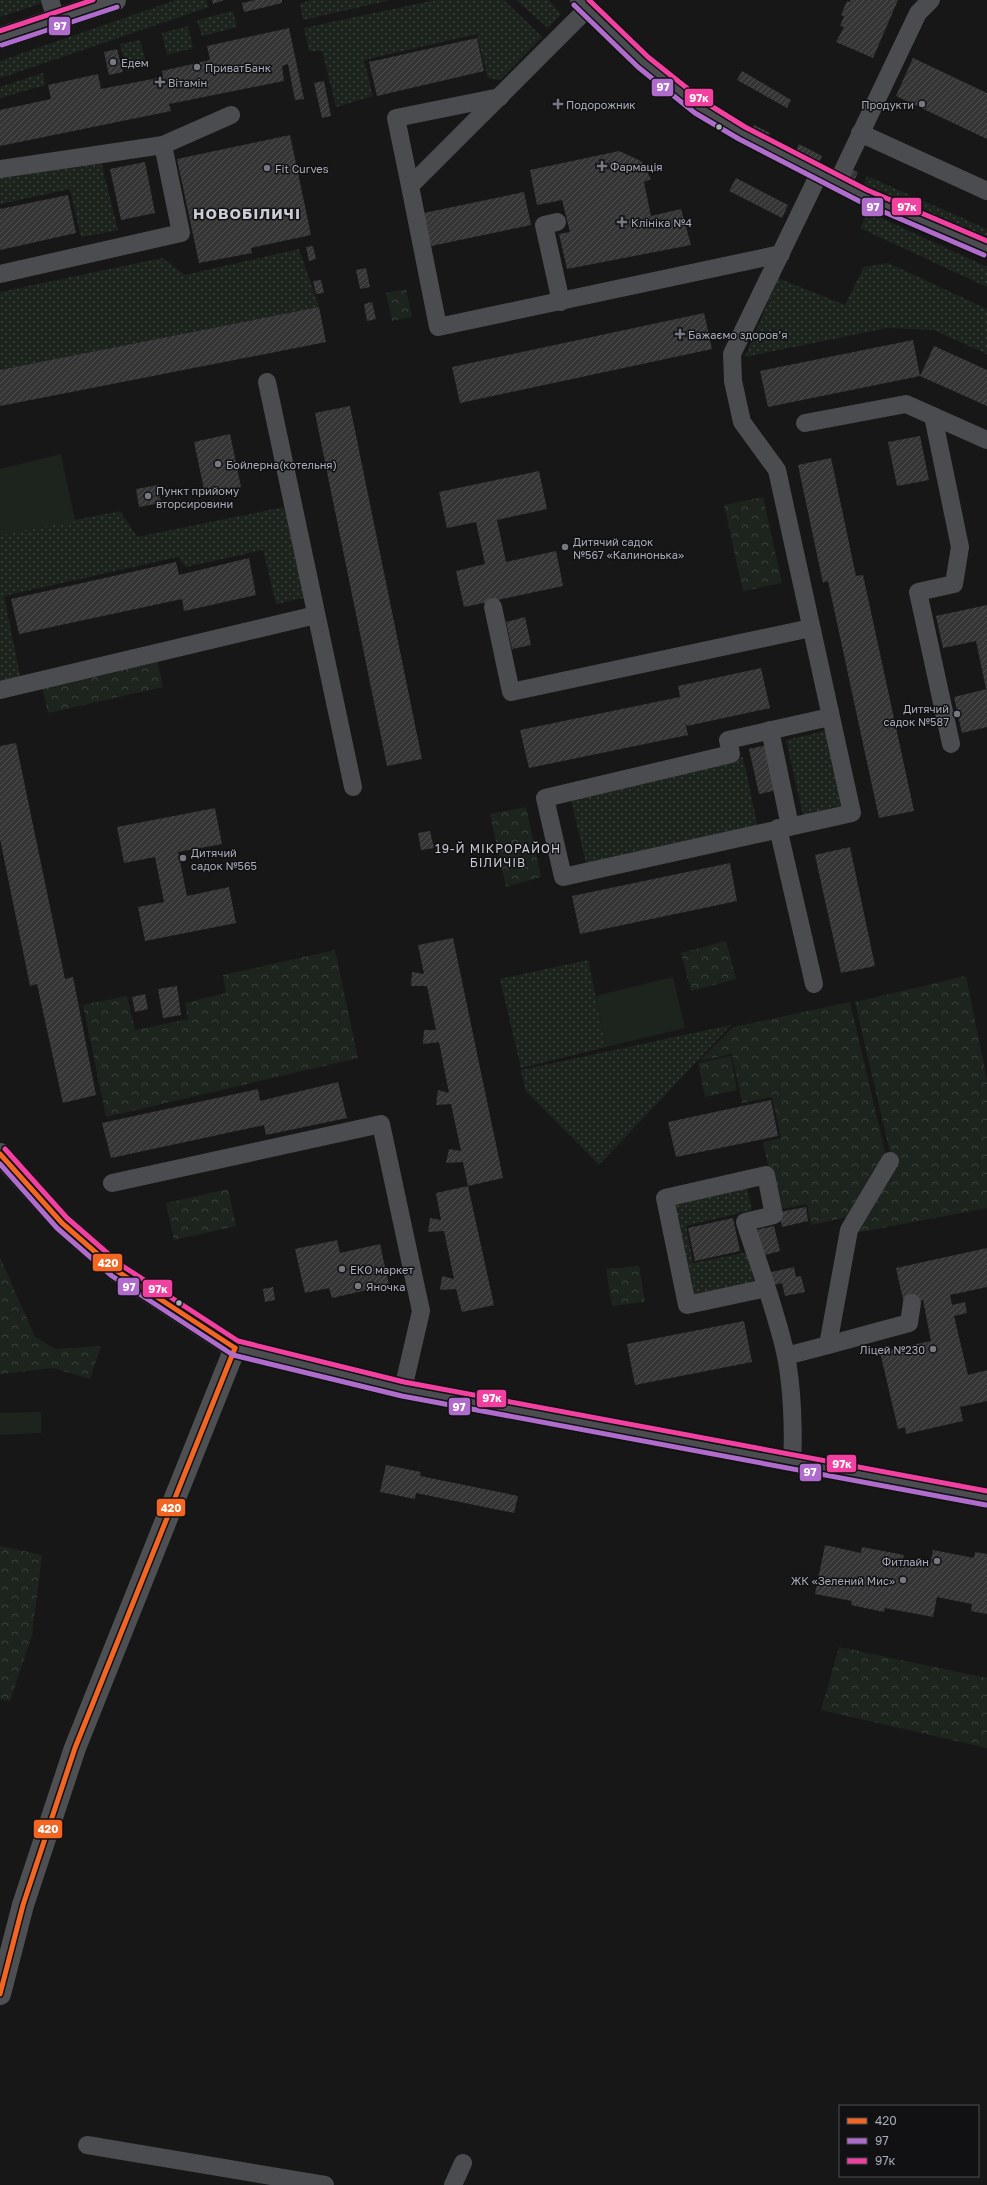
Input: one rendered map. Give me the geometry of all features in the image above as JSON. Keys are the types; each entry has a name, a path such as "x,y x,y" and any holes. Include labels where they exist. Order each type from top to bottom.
{"main road":[{"path":"0,38 53,10 115,0"},
{"path":"0,1154 62,1223 117,1271 235,1348 75,1748 24,1905 0,1994"}],"street":[{"path":"837,183 918,13 930,0"},
{"path":"410,186 500,97 583,4 643,62 699,107 742,133 837,183 987,249"},
{"path":"500,97 396,118 438,327 781,254"},
{"path":"0,169 163,145 231,115"},
{"path":"860,133 987,191"},
{"path":"0,274 180,233 163,145"},
{"path":"819,174 732,354 733,381 742,422 777,470 852,813 563,877 546,798 731,754 728,740 830,717"},
{"path":"558,222 544,224 561,302"},
{"path":"267,382 353,787"},
{"path":"805,423 906,404 987,440"},
{"path":"933,416 960,547 954,584 918,592 951,744"},
{"path":"493,607 511,692 811,628"},
{"path":"0,690 316,615"},
{"path":"770,730 784,827 814,984"},
{"path":"112,1183 381,1124 421,1311 403,1389"},
{"path":"828,1345 848,1230 890,1161"},
{"path":"766,1288 687,1305 665,1198 766,1175 774,1215 744,1222 766,1288 786,1356 794,1435 792,1462"},
{"path":"786,1356 910,1323 912,1302"},
{"path":"235,1348 403,1389 987,1498"},
{"path":"87,2145 326,2185"},
{"path":"452,2185 463,2163"}],"green space":[{"path":"0,0 41,0 42,3 0,17"},
{"path":"176,0 206,0 209,7 0,78 0,61"},
{"path":"311,0 391,0 303,20 300,4"},
{"path":"435,0 504,0 542,37 500,80 488,78 477,34 364,60 373,96 336,107 322,51 309,51 304,28"},
{"path":"516,0 549,0 561,14 548,28"},
{"path":"233,11 237,27 202,36 197,20"},
{"path":"188,26 193,48 167,55 162,33"},
{"path":"140,40 147,66 127,71 120,44"},
{"path":"43,73 45,85 0,98 0,87"},
{"path":"100,158 118,230 81,237 70,189 0,204 0,172"},
{"path":"867,176 987,229 987,246 863,187"},
{"path":"868,212 987,267 987,287 860,228"},
{"path":"299,249 319,307 0,370 0,292 162,258 185,275"},
{"path":"888,263 987,309 987,354 934,330 887,328 745,357 778,278 845,305 864,267"},
{"path":"406,289 412,317 392,321 386,293"},
{"path":"61,454 75,521 0,535 0,469"},
{"path":"763,497 782,583 743,591 724,505"},
{"path":"284,507 304,598 276,604 263,550 186,567 178,557 4,596 21,680 0,685 0,535 120,511 137,537"},
{"path":"156,656 163,687 48,713 41,682"},
{"path":"829,730 846,804 803,815 786,740"},
{"path":"743,757 758,828 587,867 570,796"},
{"path":"526,807 541,877 506,887 490,814"},
{"path":"726,941 736,979 691,991 681,953"},
{"path":"335,950 358,1058 106,1117 83,1005 127,996 135,1030 188,1019 185,1003 226,993 223,975"},
{"path":"588,960 606,1047 521,1068 500,979"},
{"path":"966,976 987,1080 987,1208 850,1234 892,1161 855,1002"},
{"path":"673,977 685,1028 606,1047 596,996"},
{"path":"850,1002 887,1160 853,1216 811,1225 807,1204 777,1210 763,1142 781,1138 772,1097 742,1103 732,1054 699,1061 733,1027"},
{"path":"731,1025 599,1165 525,1090 521,1070"},
{"path":"731,1056 737,1090 705,1097 698,1063"},
{"path":"746,1184 752,1210 686,1226 693,1263 748,1252 755,1288 688,1302 667,1201"},
{"path":"228,1189 236,1226 174,1240 166,1203"},
{"path":"0,1257 35,1337 56,1349 101,1346 90,1379 53,1368 0,1374"},
{"path":"639,1266 645,1302 612,1306 606,1269"},
{"path":"41,1412 41,1433 0,1435 0,1413"},
{"path":"0,1546 42,1555 32,1635 10,1701 0,1699"},
{"path":"839,1647 987,1678 987,1748 821,1710"}],"building":[{"path":"212,0 224,0 213,4"},
{"path":"255,0 282,0 282,3 244,12 242,3"},
{"path":"851,0 898,0 873,58 836,42 844,27 840,26 844,16 841,15 847,1 850,2"},
{"path":"289,28 304,99 295,100 288,64 282,66 284,81 169,104 171,111 0,146 0,110 51,99 48,85 98,74 101,89 163,77 162,71 210,60 207,46"},
{"path":"477,38 484,71 377,96 369,62"},
{"name":"Едем","path":"117,49 123,72 109,75 104,52"},
{"path":"913,58 987,93 987,139 896,96"},
{"path":"742,71 791,100 787,108 737,80"},
{"path":"324,81 331,116 322,118 314,83"},
{"path":"754,125 770,133 766,141 750,133"},
{"path":"290,135 311,235 251,248 252,253 199,263 177,159"},
{"path":"799,144 822,156 818,164 795,152"},
{"path":"619,151 641,161 651,179 644,182 651,216 681,209 691,245 567,269 559,234 570,232 562,200 537,205 530,170"},
{"path":"145,162 155,213 121,220 110,169"},
{"path":"848,168 858,172 853,184 843,180"},
{"path":"736,178 788,205 782,218 729,191"},
{"path":"524,192 531,225 431,246 424,213"},
{"path":"68,195 76,233 0,250 0,209"},
{"path":"313,246 316,259 309,261 306,247"},
{"path":"366,268 370,287 360,289 356,270"},
{"path":"321,280 324,293 316,294 313,281"},
{"path":"372,302 376,319 367,321 364,304"},
{"path":"319,307 326,342 0,406 0,370"},
{"path":"704,313 712,349 460,403 452,367"},
{"path":"913,340 920,376 768,407 760,371"},
{"path":"934,346 987,370 987,406 920,376"},
{"path":"350,406 422,759 387,766 315,413"},
{"name":"Бойлерна(котельня)","path":"230,434 241,487 205,494 194,442"},
{"path":"920,436 929,480 897,486 888,442"},
{"path":"831,458 856,576 863,575 914,811 879,818 828,581 823,583 798,465"},
{"path":"539,471 547,509 497,520 506,562 556,551 563,586 464,607 456,571 485,564 476,522 447,528 439,492"},
{"name":"Пункт прийому вторсировини","path":"158,485 161,503 139,507 136,489"},
{"path":"249,558 256,595 184,611 182,599 19,634 11,599 176,562 179,575"},
{"path":"987,605 986,689 976,641 943,648 936,616"},
{"path":"525,617 531,645 512,649 506,622"},
{"path":"761,668 770,708 687,726 685,722 688,735 529,768 520,730 680,697 678,686"},
{"path":"987,689 987,727 962,733 954,697"},
{"path":"16,743 65,979 73,977 96,1095 63,1103 37,984 30,986 0,839 0,746"},
{"path":"768,745 778,790 759,794 749,749"},
{"path":"215,808 222,844 178,852 187,896 229,887 236,923 145,941 138,907 164,902 155,857 124,863 117,827"},
{"path":"430,831 434,848 421,850 418,833"},
{"path":"850,847 875,966 841,973 815,855"},
{"path":"730,863 737,901 580,934 572,896"},
{"path":"453,938 503,1178 468,1186 463,1162 446,1163 449,1149 461,1151 451,1104 436,1105 438,1090 449,1093 439,1042 423,1044 424,1030 436,1030 427,986 411,986 412,972 424,974 418,945"},
{"path":"177,986 181,1015 163,1018 158,989"},
{"path":"145,994 148,1009 135,1012 132,997"},
{"path":"338,1082 347,1118 266,1135 264,1125 111,1158 102,1123 258,1089 260,1101"},
{"path":"771,1100 778,1136 676,1157 668,1122"},
{"path":"468,1186 494,1305 462,1312 456,1289 440,1290 442,1276 454,1279 444,1231 428,1232 430,1218 441,1220 436,1193"},
{"path":"806,1207 808,1221 782,1227 779,1212"},
{"path":"733,1218 740,1251 695,1261 688,1228"},
{"path":"774,1226 780,1251 761,1256 755,1230"},
{"path":"337,1240 340,1253 380,1244 389,1285 332,1298 329,1288 305,1293 295,1249"},
{"path":"987,1248 987,1287 950,1295 952,1305 965,1302 967,1313 954,1316 968,1375 987,1370 987,1401 960,1407 963,1421 906,1434 905,1427 898,1429 880,1352 931,1341 923,1300 904,1304 896,1268"},
{"path":"794,1267 796,1277 801,1276 805,1292 785,1296 782,1283 770,1286 767,1273"},
{"path":"273,1287 275,1300 265,1302 263,1289"},
{"path":"744,1321 752,1362 635,1385 627,1344"},
{"path":"386,1465 421,1472 420,1476 518,1496 514,1513 416,1493 415,1499 380,1492"},
{"name":"ЖК «Зелений Мис»","path":"825,1545 861,1553 862,1547 904,1555 902,1561 930,1566 933,1550 974,1558 975,1552 987,1554 987,1614 971,1611 972,1604 937,1597 933,1617 885,1608 884,1612 851,1605 852,1601 815,1594"}],"transit line":[{"name":"97к","path":"0,31 93,0"},
{"name":"97к","path":"589,0 648,57 703,101 745,127 867,190 987,241"},
{"name":"97","path":"574,5 638,67 695,113 739,139 861,202 984,255"},
{"name":"97","path":"2,45 117,7"},
{"name":"97к","path":"5,1149 67,1218 121,1265 238,1341 404,1382 987,1491"},
{"name":"420","path":"0,1154 62,1223 117,1271 235,1348"},
{"name":"97","path":"0,1164 57,1228 112,1276 233,1355 402,1396 986,1505"},
{"name":"420","path":"0,1994 23,1905 75,1748 235,1348"}],"place":[{"name":"Едем","path":"113,62"},
{"name":"ПриватБанк","path":"197,67"},
{"name":"Вітамін","path":"160,82"},
{"name":"Подорожник","path":"558,104"},
{"name":"Продукти","path":"922,104"},
{"name":"Фармація","path":"602,166"},
{"name":"Fit Curves","path":"267,168"},
{"name":"Клініка №4","path":"622,222"},
{"name":"Бажаємо здоровʼя","path":"680,334"},
{"name":"Бойлерна(котельня)","path":"218,464"},
{"name":"Пункт прийому вторсировини","path":"148,496"},
{"name":"Дитячий садок №567 «Калинонька»","path":"565,547"},
{"name":"Дитячий садок №587","path":"957,714"},
{"name":"Дитячий садок №565","path":"183,858"},
{"name":"ЕКО маркет","path":"342,1269"},
{"name":"Яночка","path":"358,1286"},
{"name":"Ліцей №230","path":"933,1349"},
{"name":"Фитлайн","path":"937,1561"},
{"name":"ЖК «Зелений Мис»","path":"903,1580"}],"district":[{"name":"НОВОБІЛИЧІ","path":"247,213"},
{"name":"19-Й МІКРОРАЙОН БІЛИЧІВ","path":"498,855"}]}
